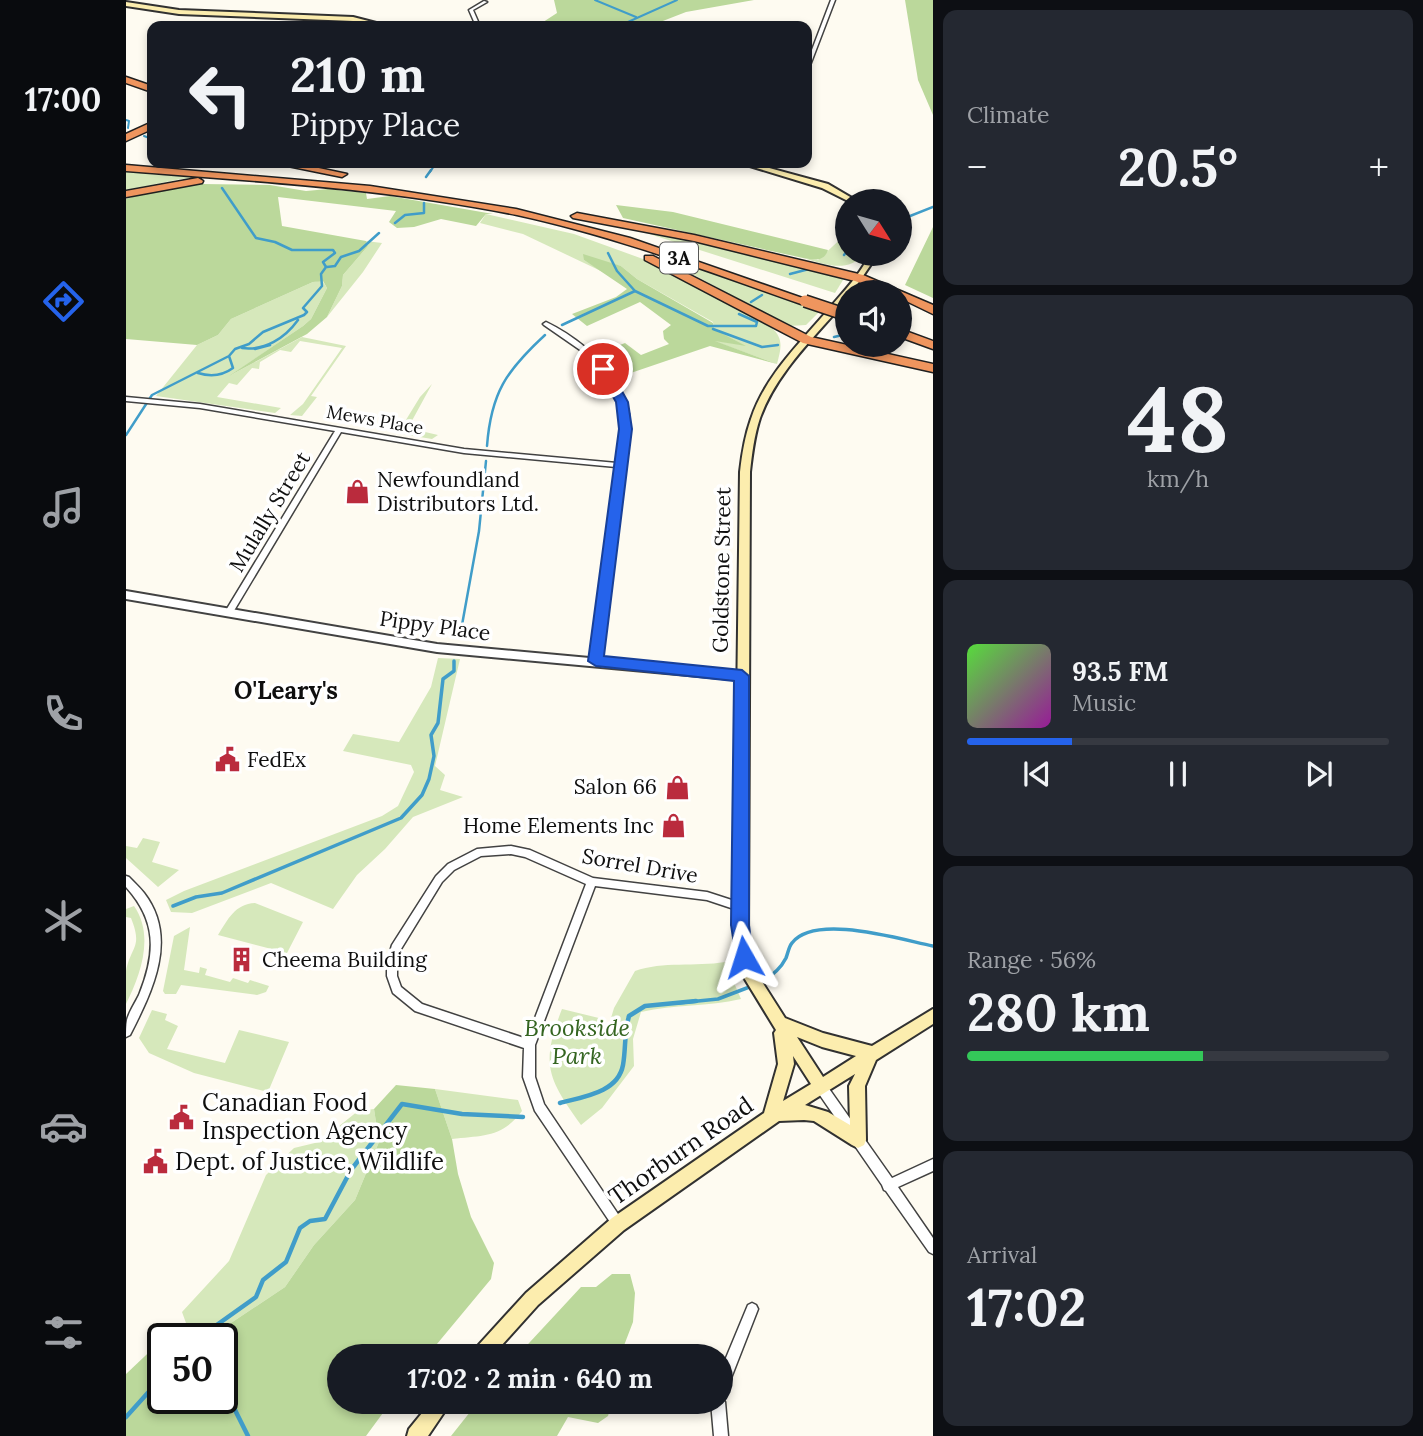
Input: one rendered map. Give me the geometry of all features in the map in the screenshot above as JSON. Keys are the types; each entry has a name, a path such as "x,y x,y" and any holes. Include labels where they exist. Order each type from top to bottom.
{"highway":[{"path":"126,75 147,79"},
{"path":"126,80 147,87"},
{"path":"126,138 147,128"},
{"path":"126,158 147,160"},
{"name":"3A","path":"126,168 319,182 453,199 552,220 809,297 835,302"},
{"name":"3A","path":"258,168 345,175 458,190 572,215 649,237 835,309"},
{"path":"306,168 345,175"},
{"path":"126,194 200,181 319,182"},
{"path":"572,215 694,238 864,280"},
{"path":"552,220 641,254 807,341 933,368"},
{"path":"912,300 933,310"},
{"path":"912,326 933,333"},
{"path":"912,338 933,345"}],"main road":[{"path":"126,4 179,12 362,21"},
{"path":"766,168 835,191"},
{"path":"859,278 866,266"},
{"name":"Goldstone Street","path":"821,1087 754,983 741,941 745,472 754,417 765,394 859,278"},
{"name":"Thorburn Road","path":"491,1344 532,1299 618,1224 771,1118 933,1016"},
{"path":"780,1023 824,1041 872,1053 858,1086 858,1140"},
{"path":"771,1118 786,1064 780,1023"},
{"path":"771,1118 798,1111 814,1113 827,1118 858,1140"},
{"path":"416,1436 433,1414"}],"street":[{"path":"812,55 833,0"},
{"path":"476,21 471,10 485,2"},
{"path":"546,324 585,350 603,369 618,390 626,414 596,661"},
{"name":"Mews Place","path":"126,399 200,406 495,455 621,465"},
{"name":"Mulally Street","path":"229,612 339,430"},
{"name":"Pippy Place","path":"126,595 437,648 742,676"},
{"name":"Sorrel Drive","path":"530,1045 436,1014 406,1000 397,990 392,975 396,947 439,879 451,867 480,852 494,849 527,853 592,882 707,897 740,908"},
{"path":"126,880 148,907 153,923 156,957 145,995 126,1032"},
{"path":"592,882 530,1045 529,1077 538,1107 618,1224"},
{"path":"821,1087 933,1248"},
{"path":"888,1186 933,1165"},
{"path":"733,1356 752,1309"},
{"path":"719,1414 721,1436"}],"green space":[{"path":"554,0 754,0 686,12 663,21 545,21 557,13"},
{"path":"905,0 933,0 933,115 918,80"},
{"path":"126,172 219,177 181,179 126,190"},
{"path":"202,184 270,185 306,191 328,189 366,193 367,199 390,196 493,214 486,214 476,226 441,219 414,227 397,228 389,222 396,211 278,197 282,226 366,241 368,246 343,275 342,286 327,317 307,334 229,376 311,319 327,288 323,281 313,282 231,319 218,335 197,345 126,339 126,199 154,190"},
{"path":"616,205 673,212 828,250 815,260 803,258 623,218"},
{"path":"486,214 574,234 643,259 772,328 780,344 777,364 708,339 743,345 714,329 713,322 637,279 621,266 584,260 603,272 523,234 480,223"},
{"path":"621,225 841,276 843,280 835,280 835,293"},
{"path":"933,227 933,298 912,288 912,280 907,280"},
{"path":"366,241 382,243 327,317 342,286 343,275 368,246"},
{"path":"835,244 835,266 803,258 818,260"},
{"path":"653,253 820,311 806,325 789,326"},
{"path":"583,254 621,266 637,279 713,323 714,329 746,346 715,341 777,364 710,346 619,377 601,356 607,350 625,343 641,355 669,344 664,339 663,331 671,325 640,302 587,326 572,314 616,297 627,289 584,260"},
{"path":"322,280 327,288 311,319 231,375 302,337 346,346 311,396 317,397 302,416 290,415 303,404 342,348 300,341 291,352 280,350 260,362 259,369 252,368 237,385 229,383 217,397 281,408 275,413 156,396 197,345 218,335 231,319"},
{"path":"432,384 408,428 438,435 432,439 402,434 401,428 420,397"},
{"path":"438,658 460,659 435,766 445,775 440,790 463,797 413,817 357,875 333,909 271,883 192,913 171,912 166,900 184,891 382,816 398,806 414,772 411,765 343,751 353,734 399,742 431,687"},
{"path":"143,838 160,842 152,862 179,870 158,887 126,858 126,846 137,848"},
{"path":"255,903 303,922 287,953 218,935 237,909"},
{"path":"134,906 144,930 143,956 126,1004 126,971 136,935 131,918 126,917 126,909"},
{"path":"190,927 184,970 199,973 200,967 207,969 205,975 230,982 233,978 248,983 250,980 269,986 266,992 257,995 181,985 176,994 165,994 163,991 174,936"},
{"name":"Brookside Park","path":"725,962 741,999 641,1012 633,1039 634,1066 602,1108 581,1125 561,1095 551,1071 551,1044 562,1009 603,1019 608,1028 614,1008 635,971 657,966"},
{"path":"152,1010 167,1014 165,1020 178,1026 167,1049 225,1063 239,1030 289,1042 268,1092 194,1073 149,1053 139,1038"},
{"path":"396,1085 435,1089 452,1139 458,1174 471,1217 494,1263 491,1279 437,1344 327,1344 327,1414 382,1414 366,1436 126,1436 126,1374 147,1354 147,1414 238,1414 238,1323 231,1323 285,1287 314,1245 355,1200 379,1142 374,1109"},
{"path":"435,1089 518,1100 522,1111 515,1120 499,1131 452,1139"},
{"path":"374,1109 379,1142 355,1200 314,1245 285,1287 231,1323 186,1323 182,1312 229,1261 266,1175 294,1148 319,1142 358,1111"},
{"path":"612,1274 630,1274 635,1293 633,1322 625,1344 528,1344 581,1287 596,1287"},
{"path":"468,1414 609,1414 598,1423 568,1417 557,1436 451,1436"}],"waterway":[{"path":"595,0 636,17"},
{"path":"630,21 677,0"},
{"path":"126,120 129,121 128,128"},
{"path":"430,172 433,168"},
{"path":"426,177 431,170"},
{"path":"222,188 256,238 275,242 292,250 333,250 335,253 323,262 326,267 321,274 322,286 303,308 307,312 304,315 263,332 249,344 235,349 229,356"},
{"path":"395,223 405,215 424,213 424,203"},
{"path":"912,215 933,207"},
{"path":"327,267 335,266 341,257 359,251 379,233"},
{"path":"608,253 617,271 635,291"},
{"path":"790,274 809,269"},
{"path":"562,325 635,291"},
{"path":"635,291 708,326 756,326 757,322 739,314"},
{"path":"751,302 762,295"},
{"path":"242,348 259,347 274,342 298,320"},
{"path":"713,329 762,347 778,345"},
{"path":"487,446 492,411 503,384 520,360 545,335"},
{"path":"255,349 270,345"},
{"path":"126,435 152,395 229,356"},
{"path":"198,373 216,375 229,371 233,368 229,356"},
{"path":"460,636 479,531 486,461"},
{"path":"173,906 196,897 222,893 401,818 422,795 429,779 434,756 431,735 438,723 443,679 454,671 454,661"},
{"path":"759,983 781,966 792,943 803,934 819,930 860,931 933,946"},
{"path":"678,1003 718,999 752,986"},
{"path":"560,1103 588,1096 614,1082 623,1065 629,1016 645,1006 696,1001"},
{"path":"219,1323 256,1297 263,1280 286,1262 300,1228 310,1221 325,1219 351,1170 402,1104 462,1114 523,1117"},
{"path":"126,1417 147,1394"},
{"path":"237,1414 248,1436"}],"place":[{"name":"Newfoundland Distributors Ltd.","path":"357,492"},
{"name":"FedEx","path":"227,760"},
{"name":"Salon 66","path":"677,787"},
{"name":"Home Elements Inc","path":"674,826"},
{"name":"Cheema Building","path":"242,960"},
{"name":"Canadian Food Inspection Agency","path":"182,1117"},
{"name":"Dept. of Justice, Wildlife","path":"155,1162"}],"district":[{"name":"O'Leary's","path":"286,691"}],"route":[{"path":"603,369 618,390 626,414 596,661 742,676 740,925 744,957"}]}
